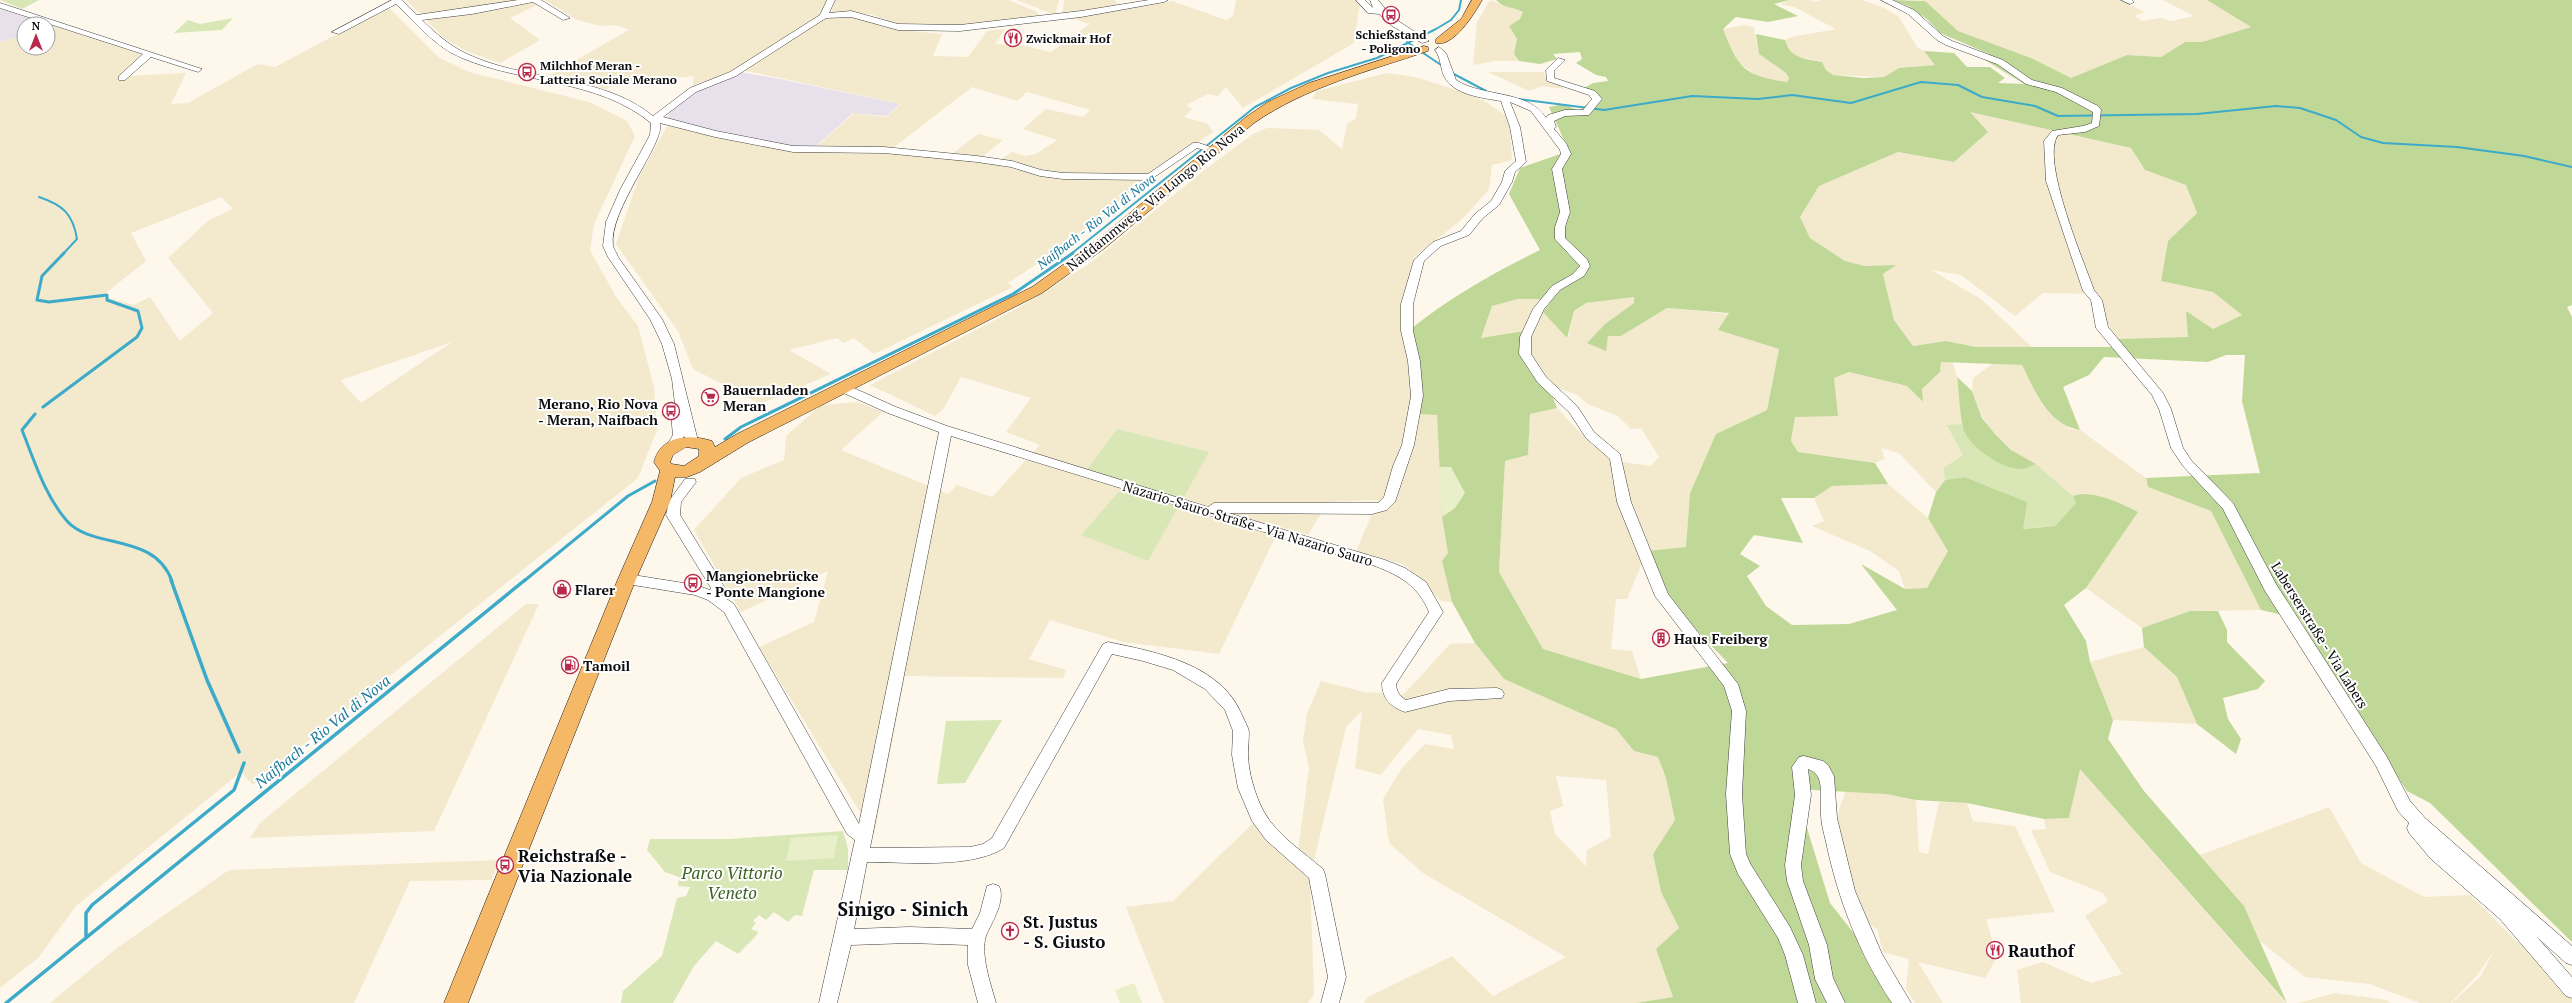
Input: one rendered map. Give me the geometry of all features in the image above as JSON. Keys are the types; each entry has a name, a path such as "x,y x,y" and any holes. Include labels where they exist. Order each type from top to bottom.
{"main road":[{"path":"1439,45 1465,21 1477,0"},
{"name":"Naifdammweg - Via Lungo Rio Nova","path":"697,460 1036,290 1100,245 1213,149 1250,120 1292,95 1420,44 1439,45"},
{"path":"672,447 697,460 679,472 668,470 662,462 666,452 672,447"},
{"path":"661,502 679,477 697,460"},
{"path":"456,1003 627,579 661,502 668,470"}],"street":[{"path":"416,18 472,11 531,0"},
{"path":"535,0 541,1 566,18"},
{"path":"824,16 832,0"},
{"path":"653,120 693,90 733,74 824,16 851,14 898,27 922,29 960,28 1081,14 1164,0"},
{"path":"1360,0 1371,10 1379,11"},
{"path":"1374,0 1379,11 1420,44"},
{"name":"Laberserstraße - Via Labers","path":"1885,0 1920,18 1945,40 2000,62 2029,82 2059,90 2086,102 2095,108 2097,117 2090,128 2056,133 2051,135 2049,141 2051,181 2089,291 2096,300 2102,328 2156,393 2165,409 2177,448 2187,463 2228,506 2270,588 2382,762 2404,806 2419,823"},
{"path":"336,32 396,1 416,18 435,39 465,56 617,98 653,120 657,127 655,135 620,202 610,226 608,246 613,257 656,319 668,344 678,379 680,403 697,460 676,501 673,515 718,588 713,596"},
{"path":"0,5 198,69"},
{"path":"1439,45 1444,55 1448,77 1457,84 1532,108 1548,129 1558,138 1566,154 1557,169 1565,212 1560,226 1560,239 1583,261 1585,266 1580,274 1558,286 1540,306 1528,332 1525,354 1542,380 1573,409 1590,435 1616,457 1620,466 1624,502 1662,596 1731,684 1739,711 1734,794 1738,854 1744,869 1784,933 1794,955 1807,1003"},
{"path":"122,78 150,53"},
{"path":"1548,129 1551,127 1549,121 1551,117 1589,110 1597,99 1596,96 1550,78 1550,70 1561,60"},
{"path":"1199,508 1372,510 1382,507 1390,499 1399,466 1408,445 1417,396 1414,361 1408,331 1408,296 1419,260 1437,244 1465,233 1479,216 1495,203 1510,171 1521,162 1515,127 1505,100"},
{"path":"653,120 663,120 715,134 793,148 884,150 969,158 1012,164 1040,173 1063,176 1150,178 1196,145 1213,149"},
{"name":"Nazario-Sauro-Straße - Via Nazario Sauro","path":"843,388 866,400 946,430 1380,563 1410,575 1420,582 1429,594 1436,612 1389,683 1389,690 1398,704 1405,706 1449,695 1497,694"},
{"path":"672,447 678,435 677,415 680,403"},
{"path":"828,1003 844,937 946,430"},
{"path":"627,579 696,590 713,596 729,608 852,829 863,837"},
{"path":"860,855 970,854 987,850 998,843 1108,648 1143,655 1178,666 1210,685 1231,707 1241,731 1240,755 1246,788 1258,816 1272,836 1317,874 1337,977 1330,1003"},
{"path":"1836,1003 1824,979 1818,945 1795,881 1793,864 1803,795 1800,767 1804,762 1818,767 1826,774 1829,786 1829,817 1851,907 1871,953 1887,983 1902,1003"},
{"path":"2572,957 2419,823 2415,824 2415,828 2427,844 2506,914 2572,990"},
{"path":"987,1003 977,966 977,937 988,914 992,891"},
{"path":"844,937 909,935 977,937"}],"shaded area":[{"path":"406,0 528,0 539,4 510,18 540,40 500,63 466,51 444,38"},
{"path":"545,0 827,0 820,18 856,18 900,30 942,34 933,56 968,57 987,31 1005,29 995,44 1024,46 1051,52 1090,24 1062,15 1064,0 1115,0 1120,10 1172,1 1226,20 1233,16 1236,0 1352,0 1360,3 1354,43 1243,108 1226,87 1218,96 1208,94 1186,105 1192,109 1184,117 1208,124 1213,132 1150,175 1062,247 1008,283 1013,287 874,354 854,338 843,343 837,338 789,350 831,374 761,404 693,369 678,331 616,244 639,177 668,125 811,152 854,113 887,117 901,104 737,69 714,79 693,85 693,76 615,85 606,89 550,75 629,30 616,25 601,26 577,20","holes":["972,87 1017,101 1027,92 1090,110 1083,117 1046,109 1023,129 1057,140 1036,154 1025,156 1012,152 1000,160 983,156 1003,140 978,134 952,154 893,148"]},
{"path":"834,0 1008,0 1038,12 1038,16 986,25 899,25 870,14 832,12"},
{"path":"1017,0 1059,0 1055,15"},
{"path":"1490,0 1523,12 1520,19 1509,26 1517,39 1514,54 1519,61 1495,61 1473,65 1477,22"},
{"path":"1789,0 1809,0 1816,2 1821,0 1862,0 1884,8 1898,16 1918,48 1924,51 1936,65 1899,68 1884,77 1833,75 1826,70 1822,62 1796,57 1787,49 1785,40 1791,37 1836,29 1794,7 1780,4"},
{"path":"1921,0 2119,0 2145,12 2134,16 2142,21 2161,18 2171,21 2194,16 2163,0 2207,0 2251,27 2202,42 2185,42 2161,57 2127,55 2071,78 2031,58 1958,31"},
{"path":"388,7 438,57 469,72 589,102 627,121 635,136 594,224 590,250 616,297 638,326 654,387 657,430 638,478 253,785 241,772 76,906 38,958 0,988 0,42 16,37 16,56 56,56 56,27 144,55 125,76 186,73 171,104 188,103 258,64 275,67","holes":["221,197 233,209 209,220 168,258 213,313 180,341 150,297 134,305 102,296 146,261 131,233","452,342 361,403 341,380"]},
{"path":"0,9 22,16 16,16 16,37 0,42"},
{"path":"1744,25 1754,27 1759,54 1786,73 1789,78 1787,82 1760,78 1739,63 1730,49 1723,29"},
{"name":"Milchhof Meran - Latteria Sociale Merano","path":"740,72 900,104 887,116 853,113 813,149 792,148 719,134 668,119 670,109 686,97"},
{"path":"1488,72 1544,72 1547,82 1562,85 1563,89 1542,86 1529,91"},
{"path":"1387,73 1415,77 1483,100 1509,118 1512,160 1492,165 1489,190 1460,221 1415,256 1402,317 1437,415 1442,517 1448,553 1442,561 1452,602 1441,601 1405,565 1356,551 1378,500 1328,502 1308,535 1280,527 1219,654 1124,642 1050,620 1029,659 1066,670 1063,678 905,676 874,835 759,647 814,622 828,571 741,612 694,530 741,478 784,460 786,436 821,405 857,402 883,412 841,450 948,494 957,485 992,497 1040,445 1006,432 1031,398 961,377 944,408 935,416 870,385 1018,308 1089,264 1206,169 1253,134 1267,128 1319,130 1342,149 1347,124 1356,118 1358,104 1312,99 1317,91"},
{"path":"1969,111 2131,148 2145,170 2186,185 2197,213 2168,241 2161,281 2213,292 2242,315 2213,329 2186,312 2189,337 2117,339 2104,317 2099,294 2043,293 2015,316 1961,275 1931,270 1981,299 2033,348 1976,347 1946,341 1913,346 1894,320 1883,274 1895,265 1865,266 1845,261 1810,238 1800,217 1819,186 1898,152 1954,162"},
{"path":"1634,297 1635,303 1605,324 1608,336 1621,336 1667,308 1730,314 1718,330 1779,349 1767,410 1716,434 1690,493 1686,547 1647,551 1627,599 1616,599 1611,649 1632,651 1641,679 1543,649 1499,572 1505,461 1528,455 1530,414 1557,408 1592,445 1622,462 1651,466 1659,457 1641,428 1631,429 1618,416 1588,404 1576,394 1548,385 1481,338 1492,306 1518,299 1553,299 1568,338 1574,311 1586,303"},
{"path":"1952,361 1957,377 1962,424 1946,426 1963,455 1943,468 1945,480 1936,492 1899,453 1881,448 1885,459 1875,463 1798,452 1791,441 1795,417 1834,378 1849,372 1907,386 1922,402 1922,389 1940,372 1941,362"},
{"path":"1992,364 2022,365 2039,399 2070,429 2080,430 2146,478 2148,487 2211,511 2261,610 2190,611 2142,628 2086,588 2138,512 2082,493 2073,496 2036,464 2011,450 1995,434 1983,418 1972,391 1973,378"},
{"path":"1888,484 1928,518 1948,551 1927,588 1905,589 1899,571 1870,551 1812,526 1824,521 1814,498 1831,486"},
{"path":"526,604 539,604 434,831 250,838 261,822"},
{"path":"1475,643 1504,679 1616,729 1634,751 1658,757 1666,778 1675,820 1653,854 1661,892 1679,928 1656,949 1673,997 1636,1003 1364,1003 1368,997 1452,956 1493,996 1566,957 1423,873 1389,843 1383,799 1402,768 1425,744 1454,749 1451,735 1418,729 1381,775 1355,768 1362,711 1346,727 1310,877 1314,994 1308,1003 1164,1003 1126,907 1173,901 1257,819 1297,858 1309,768 1303,741 1307,714 1321,681 1364,692 1404,694 1450,644","holes":["1556,776 1606,780 1611,837 1587,850 1586,866 1555,834 1550,811 1563,806"]},
{"path":"2144,647 2177,677 2197,724 2113,720 2090,662"},
{"path":"2079,768 2286,1003 2021,1003 2017,970 2043,962 2091,983 2122,974 2085,916 2108,901 2103,893 2050,872 2031,830 2046,829 2044,819 2069,818"},
{"path":"1846,790 1886,794 1916,800 1919,852 1928,854 1939,802 1967,803 1973,821 2015,826 2055,912 1986,919 1997,957 1985,978 1918,962 1943,1003 1915,1003 1906,989 1909,959 1883,952 1877,929 1861,920 1834,824"},
{"path":"2329,807 2361,863 2424,897 2470,895 2515,940 2572,981 2572,1003 2452,1003 2481,976 2494,951 2477,975 2451,1003 2420,1003 2370,984 2305,977 2260,941 2244,906 2200,855"},
{"path":"499,860 491,880 410,881 354,1003 50,1003 117,948 229,870"},
{"path":"2335,993 2387,1000 2391,1003 2298,1003"}],"green space":[{"path":"0,0 39,0 22,9"},
{"path":"1496,0 1789,0 1774,4 1798,16 1768,22 1736,17 1723,29 1733,53 1744,68 1761,77 1787,82 1789,78 1786,73 1759,54 1756,34 1785,40 1787,46 1795,55 1805,59 1822,62 1826,70 1833,75 1863,78 1884,77 1899,68 1935,65 1924,51 1954,53 1967,67 1990,67 2005,78 1998,83 2024,84 1985,60 1989,54 1940,33 1928,20 1908,6 1893,0 1925,1 1958,31 2031,58 2071,78 2127,55 2161,57 2185,42 2202,42 2251,27 2207,0 2572,0 2572,305 2567,307 2572,317 2572,942 2430,803 2407,791 2325,666 2300,619 2261,610 2211,511 2148,487 2146,478 2260,473 2242,401 2245,355 2226,355 2208,362 2104,357 2089,375 2063,387 2080,430 2069,427 2051,414 2038,396 2022,365 1941,362 1940,372 1922,389 1923,402 1907,386 1849,372 1834,378 1838,416 1795,417 1791,441 1798,452 1875,463 1888,484 1832,486 1814,498 1781,498 1803,543 1754,535 1740,554 1760,566 1747,576 1766,606 1792,625 1849,624 1897,610 1861,564 1905,589 1927,588 1948,551 1928,518 1936,492 1945,480 1964,477 2027,502 2023,529 2055,526 2076,503 2073,496 2080,494 2088,494 2106,498 2138,512 2086,588 2064,605 2086,641 2090,662 2113,720 2108,739 2144,791 2244,906 2287,1003 2080,769 2069,818 2044,819 1967,803 1916,800 1886,794 1795,789 1830,903 1874,959 1903,1003 1636,1003 1673,997 1656,949 1679,928 1661,892 1653,854 1675,820 1666,778 1658,757 1634,751 1616,729 1504,679 1475,643 1452,602 1442,561 1448,553 1442,517 1437,415 1418,414 1411,329 1441,306 1473,286 1540,250 1509,194 1520,168 1569,151 1549,107 1564,104 1579,111 1588,103 1603,99 1584,88 1593,83 1608,81 1606,77 1596,75 1576,63 1582,59 1580,52 1553,54 1557,59 1540,64 1519,61 1514,54 1517,39 1509,26 1520,19 1523,12 1499,3","holes":["1970,112 2131,148 2145,170 2186,185 2197,213 2168,241 2161,281 2213,292 2242,315 2213,329 2186,311 2188,337 2117,339 2110,347 1976,347 1946,341 1913,346 1894,320 1883,274 1896,265 1865,266 1845,261 1810,238 1800,217 1819,186 1898,152 1954,162 1988,132","1634,297 1634,303 1605,324 1587,343 1606,351 1608,336 1621,336 1667,308 1729,313 1718,330 1779,349 1767,410 1716,434 1690,493 1686,547 1647,551 1673,606 1728,663 1641,679 1543,649 1499,572 1505,461 1528,455 1530,414 1557,408 1548,385 1522,350 1525,331 1481,338 1492,306 1518,299 1553,299 1543,312 1567,338 1574,311 1586,303"]},
{"path":"233,18 222,30 174,33 188,20 200,24"},
{"path":"1957,377 1972,391 1982,418 1995,434 2011,450 2036,464 2023,469 2005,466 1989,457 1974,445 1963,428"},
{"path":"1962,424 1965,433 2021,469 2036,464 2073,496 2076,503 2055,526 2022,529 1964,477 1945,480 1943,468 1963,455 1946,425"},
{"path":"1117,429 1209,452 1148,561 1081,535 1122,488 1085,472"},
{"path":"1439,467 1451,467 1465,493 1455,508 1442,517"},
{"path":"2190,611 2218,611 2227,630 2227,642 2265,681 2258,689 2223,698 2228,719 2241,739 2236,754 2197,724 2177,677 2144,647 2142,628"},
{"path":"1002,720 965,783 937,784 946,721"},
{"name":"Parco Vittorio Veneto","path":"843,831 848,849 848,870 814,870 802,916 795,915 788,922 774,912 766,920 759,915 753,921 756,923 751,929 758,932 756,936 738,954 716,941 694,966 673,1003 621,1003 623,991 662,956 677,898 686,896 690,887 678,886 679,877 665,872 647,850 650,839 730,839"},
{"path":"838,835 834,858 786,861 791,838"},
{"path":"1134,983 1142,1003 1120,1003 1115,990"}],"waterway":[{"name":"Naifbach - Rio Val di Nova","path":"1408,43 1451,20 1459,10 1461,0"},
{"name":"Naifbach - Rio Val di Nova","path":"1071,254 1255,107 1291,88 1328,73 1377,58 1408,43"},
{"path":"1408,43 1444,67"},
{"path":"1450,72 1486,91"},
{"path":"1518,99 1604,110 1692,96 1758,99 1792,95 1851,103 1921,82 1958,85 1982,97 2035,106 2058,116 2197,114 2276,106 2300,108 2336,120 2361,137 2383,143 2457,147 2524,156 2572,167"},
{"path":"39,197 61,207 73,223 77,239 63,254"},
{"path":"43,407 137,337 142,328 138,311 107,300 107,295 49,302 37,300 42,276 64,253"},
{"name":"Naifbach - Rio Val di Nova","path":"725,439 741,427 1013,294 1073,253"},
{"path":"35,414 22,430 46,489 59,511 67,521 78,530 92,536 138,548 152,555 163,566 172,581"},
{"name":"Naifbach - Rio Val di Nova","path":"524,581 628,496 655,481"},
{"path":"171,580 207,680 239,752"},
{"name":"Naifbach - Rio Val di Nova","path":"86,938 525,580"},
{"path":"86,938 86,913 92,905 234,790 244,763"},
{"name":"Naifbach - Rio Val di Nova","path":"6,1003 86,938"}],"place":[{"name":"Schießstand - Poligono","path":"1391,15"},
{"name":"Zwickmair Hof","path":"1013,38"},
{"name":"Milchhof Meran - Latteria Sociale Merano","path":"527,72"},
{"name":"Bauernladen Meran","path":"710,397"},
{"name":"Merano, Rio Nova - Meran, Naifbach","path":"671,411"},
{"name":"Mangionebrücke - Ponte Mangione","path":"693,583"},
{"name":"Flarer","path":"562,589"},
{"name":"Haus Freiberg","path":"1661,638"},
{"name":"Tamoil","path":"570,665"},
{"name":"Reichstraße - Via Nazionale","path":"505,865"},
{"name":"St. Justus - S. Giusto","path":"1010,931"},
{"name":"Rauthof","path":"1995,950"}],"district":[{"name":"Sinigo - Sinich","path":"903,908"}]}
